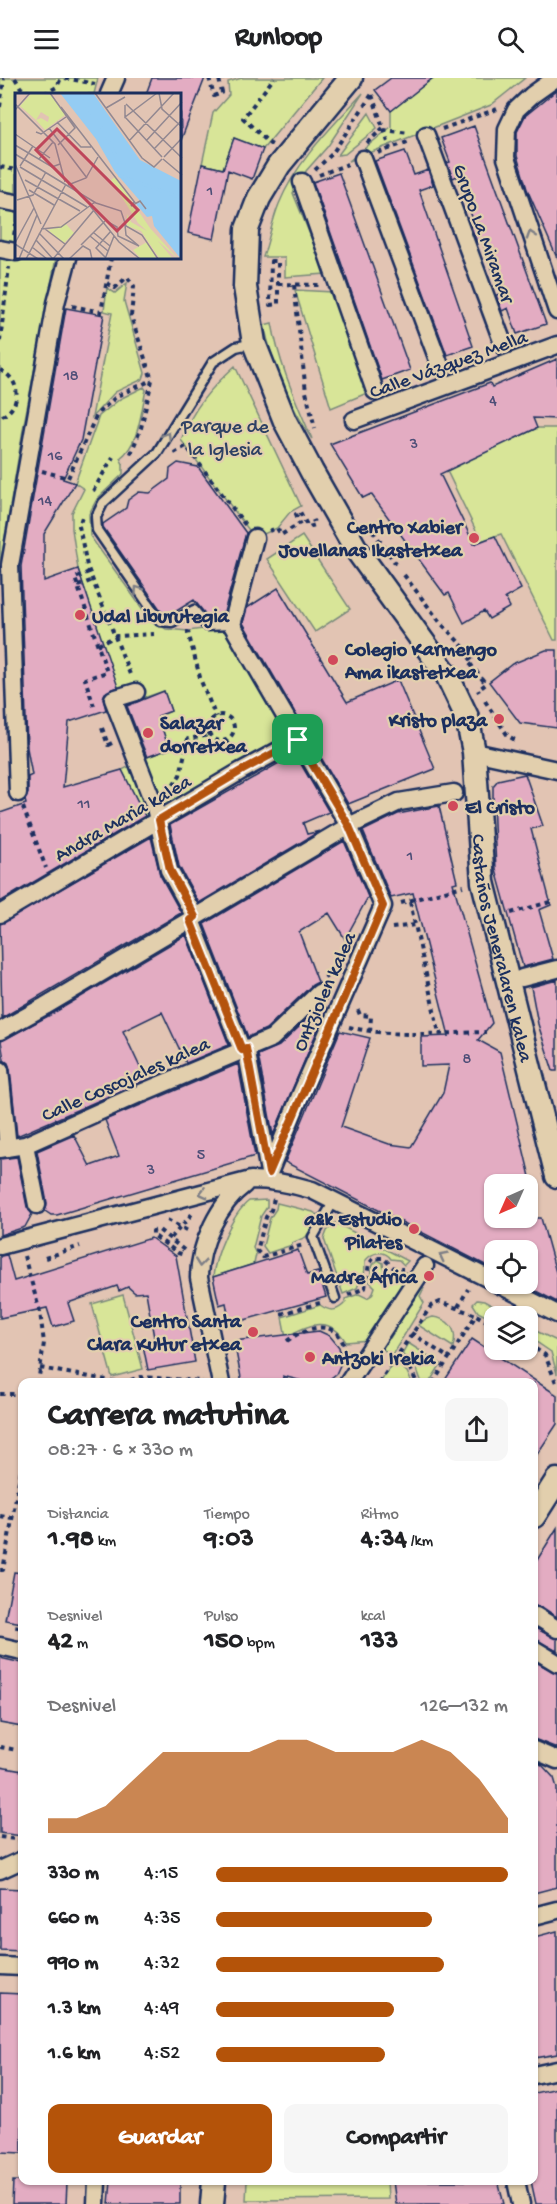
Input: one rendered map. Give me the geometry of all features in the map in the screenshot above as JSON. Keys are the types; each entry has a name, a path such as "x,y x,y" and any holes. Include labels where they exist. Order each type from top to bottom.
{"street":[{"name":"Castaños Jeneralaren kalea","path":"351,78 279,165 259,198 248,229 245,287 254,343 285,421 356,549 447,675 467,717 474,752 483,882 557,1176"},
{"path":"556,78 516,110 507,129 506,158 557,310"},
{"name":"Grupo La Miramar","path":"426,135 504,346"},
{"path":"363,159 441,368"},
{"path":"302,182 375,391"},
{"path":"0,200 15,203"},
{"path":"0,630 56,303 67,260"},
{"name":"Calle Vázquez Mella","path":"354,420 557,345"},
{"path":"232,625 255,538"},
{"path":"10,565 18,794"},
{"name":"Ontziolen kalea","path":"232,625 349,826 383,906 269,1173 244,1049"},
{"path":"136,692 113,699 159,820 170,870 193,919 244,1049"},
{"name":"Andra Maria kalea","path":"0,914 241,771 298,740"},
{"path":"474,752 557,770"},
{"path":"0,1030 45,1006 349,826 399,802 454,793"},
{"path":"522,978 557,969"},
{"name":"Calle Coscojales kalea","path":"11,1147 272,1038 319,993"},
{"path":"0,1070 11,1147 38,1205"},
{"path":"220,1378 199,1278 199,1263 206,1238 233,1193 251,1180"},
{"path":"0,1246 251,1180 292,1184 312,1190 484,1277"},
{"path":"351,1378 425,1266"},
{"path":"518,1294 557,1314"},
{"path":"538,1510 557,1480"},
{"path":"538,1617 557,1629"},
{"path":"0,1646 18,1650"},
{"path":"538,1651 557,1663"},
{"path":"538,1752 557,1760"},
{"path":"0,1870 18,1862"},
{"path":"538,1915 557,1910"},
{"path":"0,1966 18,1968"},
{"path":"538,2074 557,2070"},
{"path":"96,2204 97,2185"},
{"path":"212,2204 214,2185"},
{"path":"517,2185 521,2204"}],"lane":[{"path":"232,625 207,626 194,610 172,622 160,621 96,530 96,517 103,503 157,453 213,362 236,347 254,343"},
{"path":"334,1201 314,1237 335,1298"}],"path":[{"path":"0,107 4,78"},
{"path":"15,78 21,88 30,93"},
{"path":"46,93 57,87 63,78 112,87"},
{"path":"209,78 214,96 222,93 219,80 225,78"},
{"path":"274,78 243,118 270,144 277,137"},
{"path":"302,182 332,154 372,94 384,130 426,135"},
{"path":"380,118 390,149"},
{"path":"0,167 15,170"},
{"path":"0,341 7,290 9,251 15,228"},
{"path":"80,307 101,312 110,260"},
{"path":"270,284 271,261 278,261 278,304 270,305"},
{"path":"107,283 115,288 128,277 134,286 131,316 152,380 141,428 128,459"},
{"path":"278,284 294,285 306,392 317,438"},
{"path":"0,289 7,290"},
{"path":"0,370 10,376 17,390 10,412 0,417"},
{"path":"27,467 68,478 97,414 117,396 152,380"},
{"path":"169,456 186,446 255,538"},
{"path":"277,528 281,535 300,523 296,514 300,512 308,527 315,525"},
{"path":"367,522 397,566"},
{"path":"89,572 75,578 107,672 85,679 94,707"},
{"path":"403,574 440,622 473,657 468,662 486,684 478,690 508,736"},
{"path":"78,586 93,580"},
{"path":"188,632 201,681 216,717"},
{"path":"98,645 116,636"},
{"path":"120,647 136,692"},
{"path":"224,716 233,723 234,732 226,741 217,741 210,735 208,727 216,717 224,716"},
{"path":"167,793 180,775 188,738 210,735"},
{"path":"226,741 229,747"},
{"path":"18,794 51,882"},
{"path":"439,1033 410,902 457,888"},
{"path":"504,915 550,903"},
{"path":"358,1005 357,1012 360,1015 371,1016 370,1032"},
{"path":"352,1028 370,1032 486,1032"},
{"path":"274,1199 272,1210 266,1217 257,1251 263,1257 296,1247"},
{"path":"163,1219 182,1226 198,1237"},
{"path":"171,1238 187,1221"},
{"path":"178,1253 153,1235 153,1232 159,1230 183,1248"},
{"path":"45,1258 88,1244"},
{"path":"23,1252 40,1312 44,1342 39,1378"},
{"path":"357,1291 365,1288 369,1264 374,1258 383,1258 395,1269 405,1268"},
{"path":"458,1307 468,1289"},
{"path":"281,1314 335,1298"},
{"path":"425,1298 431,1306"},
{"path":"382,1378 431,1306 440,1302 458,1307 484,1320"},
{"path":"436,1378 476,1316"},
{"path":"287,1341 305,1329 314,1327 334,1332 340,1338"},
{"path":"411,1333 449,1358"},
{"path":"538,1350 545,1355 557,1385"},
{"path":"396,1356 411,1370 415,1378"},
{"path":"40,1368 95,1378"},
{"path":"374,1374 377,1378"},
{"path":"137,1378 153,1378"},
{"path":"0,1394 18,1395"},
{"path":"0,1570 3,1570 18,1486"},
{"path":"0,1516 12,1518"},
{"path":"17,1629 18,1623"},
{"path":"0,1747 17,1750"},
{"path":"0,1837 18,1840"}],"green space":[{"path":"0,78 98,78 94,93 15,93 15,260 56,260 0,566"},
{"path":"242,78 322,78 263,149 234,138 223,169 202,164 213,113 229,95 228,82"},
{"path":"433,78 525,78 491,105 349,161 391,127 391,111"},
{"path":"363,93 328,146 306,171 293,193 326,274 285,277 285,257 263,257 279,204 305,159"},
{"path":"369,113 377,128 345,154 338,155"},
{"path":"127,283 124,301 145,373 143,379 115,392 92,417 112,313 104,311 107,288 115,293"},
{"path":"295,290 333,292 367,393 331,408"},
{"path":"272,323 284,368 312,439 296,412 277,370 264,325"},
{"name":"Parque de la Iglesia","path":"235,366 301,506 290,512 277,528 255,538 181,440 191,418 203,400"},
{"path":"144,387 146,390 135,436 120,458 123,464 123,474 97,499 89,514 90,536 149,618 166,629 188,631 232,625 296,737 164,809 142,759 169,749 158,716 171,711 164,691 123,705 78,569 72,529 72,513 84,489 75,483 99,416 120,399"},
{"path":"537,428 557,428 557,640 554,640 501,534 481,541 447,471"},
{"path":"302,536 350,609 315,632 267,559"},
{"path":"130,766 150,819 147,821 122,770"},
{"path":"267,1200 267,1207 261,1216 253,1248 256,1254 254,1264 213,1277 221,1247 236,1215 249,1201"},
{"path":"277,1203 313,1212 319,1216 306,1237 292,1245 268,1253 263,1246 270,1218"},
{"path":"334,1223 408,1261 404,1265 399,1260 391,1259 382,1253 371,1255 365,1261 364,1280 357,1288 343,1294 324,1239"},
{"path":"378,1260 383,1263 387,1279 398,1280 405,1272 408,1278 369,1340 346,1342 333,1328 318,1324 302,1328 286,1337 282,1317 320,1305 330,1310 336,1309 346,1302 345,1299 359,1294 367,1298 372,1295 375,1287 369,1281 373,1265"},
{"path":"420,1286 424,1288 420,1296 424,1303 392,1355 379,1347 385,1336 390,1338 395,1330 391,1328 396,1320 400,1322 405,1313 403,1311 408,1303 412,1304 416,1298 413,1296"},
{"path":"123,1295 143,1369 112,1377 92,1304"},
{"path":"477,1300 493,1306 484,1306 484,1315 478,1312 473,1304"},
{"path":"433,1317 444,1320 451,1326 454,1335 453,1347 418,1325"},
{"path":"538,1332 557,1341 557,1374 551,1352 538,1343"},
{"path":"408,1343 441,1364 432,1378 420,1378 416,1367 402,1354"},
{"path":"394,1361 407,1372 410,1378 383,1378"},
{"path":"247,2185 387,2185 388,2199 246,2200"}],"building":[{"path":"152,78 205,78 182,137 182,93 146,93"},
{"path":"391,78 433,78 391,111 375,90"},
{"path":"557,90 557,258 527,189 517,156 517,132 525,116"},
{"path":"474,126 546,324 517,334 508,308 502,311 496,295 501,294 482,240 477,242 471,227 475,225 457,176 453,178 447,163 450,162 441,138"},
{"path":"234,138 263,149 252,179 228,170 214,239 188,233 202,164 223,169"},
{"path":"405,151 414,175 428,170 433,185 419,190 473,346 447,355 375,161"},
{"path":"339,173 410,370 382,380 313,182"},
{"path":"66,308 104,315 81,440 63,479 75,483 44,534 44,581 78,569 118,687 105,693 103,698 106,710 69,722 63,787 122,770 145,816 0,902 0,813 26,804 28,777 32,775 27,748 21,566"},
{"path":"557,359 557,419 533,418 537,428 440,474 474,544 495,536 521,589 505,598 510,607 489,619 484,611 464,623 449,593 445,595 371,494 363,498 330,444 490,383 492,387"},
{"path":"178,463 198,467 246,533 224,612 210,620 194,600 170,615 164,615 103,527 103,524 126,508 128,500 139,492 150,493 169,479 170,469"},
{"path":"278,588 347,702 398,680 435,769 348,804 243,623 247,608"},
{"path":"546,650 557,650 557,728 520,723 489,682 512,664"},
{"name":"Salazar dorretxea","path":"164,691 171,711 158,716 169,749 147,757 127,706"},
{"path":"295,754 329,812 303,823 307,834 320,831 199,903 179,866 170,825"},
{"path":"525,774 543,826 531,829 551,905 539,910 553,959 523,967 496,870 493,786 498,780"},
{"path":"439,806 457,882 453,883 492,1023 478,1040 500,1052 529,1174 484,1174 484,1228 538,1228 538,1218 541,1218 557,1276 557,1302 538,1292 538,1240 484,1240 484,1264 285,1162 340,1031 370,1038 341,1127 389,1144 411,1147 443,1093 449,1065 421,1066 421,1037 449,1036 413,893 391,898 363,831 398,814"},
{"path":"151,837 160,875 181,913 2,1018 0,924"},
{"path":"344,841 368,897 345,939 329,913 299,932 318,982 266,1029 248,1037 204,924"},
{"path":"186,935 229,1045 186,1063 162,1012 123,1031 146,1080 17,1136 10,1069 4,1060 1,1041 50,1015"},
{"path":"557,980 557,1071 553,1071 538,1024 531,987"},
{"path":"322,1005 327,1008 273,1135 258,1055 279,1046"},
{"path":"238,1064 255,1156 57,1215 51,1215 45,1211 47,1203 37,1151 74,1135 90,1166 119,1156 105,1120"},
{"path":"17,1157 27,1207 32,1214 25,1227 0,1235 0,1159"},
{"path":"151,1238 176,1256 195,1362 148,1370 143,1345 155,1343 146,1292 135,1293 128,1287 119,1291 117,1286 68,1303 74,1321 53,1327 47,1308 0,1318 0,1256 7,1255 14,1281"},
{"name":"Centro Santa Clara Kultur etxea","path":"298,1250 307,1275 318,1272 326,1297 230,1324 226,1303 219,1305 213,1277"},
{"path":"319,1331 330,1336 339,1347 342,1361 336,1374 331,1378 283,1376 283,1378 241,1378 234,1341"},
{"path":"472,1339 484,1347 484,1360 504,1360 531,1378 446,1378"},
{"path":"538,1382 557,1395 557,1424 538,1453"},
{"path":"557,1528 557,1617 538,1606 538,1559"},
{"path":"14,1572 18,1572 18,1622 5,1620"},
{"path":"538,1630 557,1639 557,1651 538,1641"},
{"path":"0,1658 18,1662 18,1726 0,1723"},
{"path":"538,1663 557,1673 557,1748 538,1741"},
{"path":"538,1763 554,1778 557,1788 557,1887 538,1892"},
{"path":"0,1767 18,1770 18,1835 0,1833"},
{"path":"0,1888 18,1889 18,1951 0,1950"},
{"path":"557,1931 557,2054 538,2057 538,1936"},
{"path":"0,1993 18,1994 18,2153 0,2152"},
{"path":"557,2088 557,2204 536,2204 532,2185 538,2185 538,2092"},
{"path":"13,2181 18,2181 18,2185 67,2185 66,2204 12,2204"},
{"path":"111,2185 180,2185 180,2204 109,2204"},
{"path":"394,2185 499,2185 504,2204 396,2204"}],"place":[{"name":"Centro Xabier Jovellanas Ikastetxea","path":"474,538"},
{"name":"Udal Liburutegia","path":"80,615"},
{"name":"Colegio Karmengo Ama ikastetxea","path":"333,660"},
{"name":"Kristo plaza","path":"499,719"},
{"name":"Salazar dorretxea","path":"148,733"},
{"name":"El Cristo","path":"453,806"},
{"name":"a&k Estudio Pilates","path":"414,1229"},
{"name":"Madre África","path":"429,1276"},
{"name":"Centro Santa Clara Kultur etxea","path":"253,1332"},
{"name":"Antzoki Irekia","path":"310,1357"}],"route":[{"path":"298,740 349,826 383,906 269,1173 246,1048 242,1050 190,920 195,917 172,876 159,820 298,740"}]}
